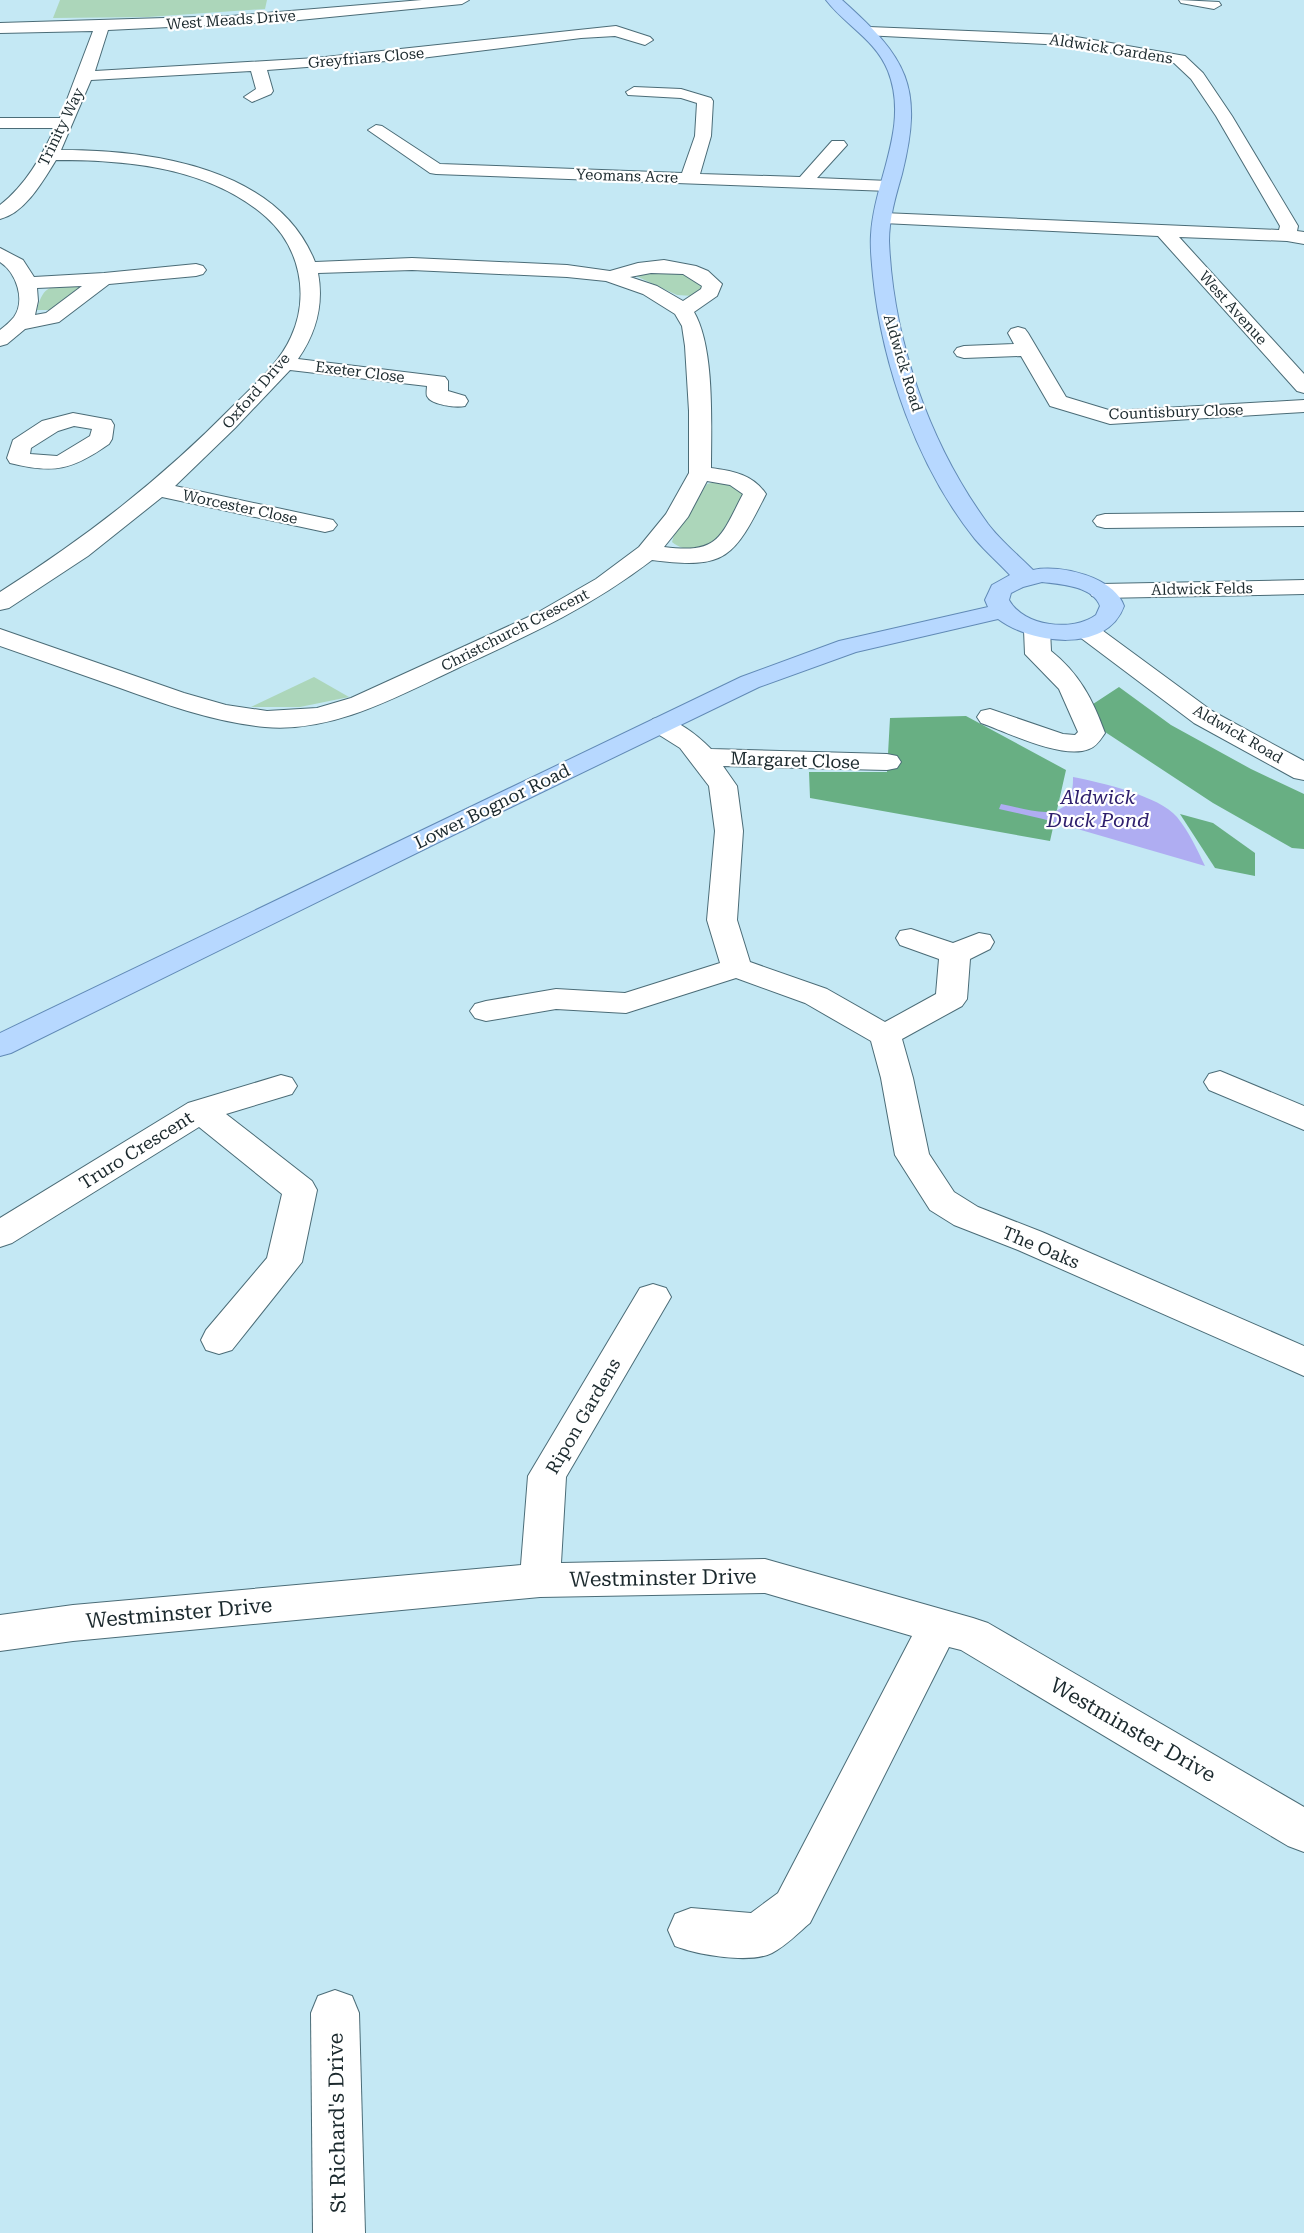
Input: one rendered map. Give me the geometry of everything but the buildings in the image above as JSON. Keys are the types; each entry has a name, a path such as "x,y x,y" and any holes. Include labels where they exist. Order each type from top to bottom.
{"main road":[{"name":"Aldwick Road","path":"833,0 869,32 896,71 902,93 904,121 900,147 889,186 880,235 887,314 896,349 918,414 942,468 980,529 1026,577"},
{"path":"1058,576 1089,584 1101,591 1108,599 1111,608 1108,617 1086,630 1062,633 1037,630 1016,622 1001,611 997,603 998,594 1004,587 1026,577 1058,576"},
{"name":"Lower Bognor Road","path":"0,1046 750,682 848,646 1001,611"}],"street":[{"name":"West Meads Drive","path":"0,28 102,27 353,6 462,0"},
{"path":"1186,0 1212,6"},
{"name":"Trinity Way","path":"0,214 16,203 50,155 86,76 102,27"},
{"path":"497,28 514,41"},
{"name":"Greyfriars Close","path":"86,76 316,63 581,33 616,31 645,40"},
{"name":"Aldwick Gardens","path":"869,32 1065,40 1179,59 1197,76 1224,116 1295,236"},
{"path":"308,47 316,63"},
{"path":"454,49 473,63"},
{"path":"252,97 265,91 258,67"},
{"path":"634,92 693,95 705,101 703,136 689,179"},
{"path":"0,123 64,123"},
{"name":"Yeomans Acre","path":"376,130 436,169 889,186"},
{"path":"806,183 810,174 838,146"},
{"name":"Oxford Drive","path":"0,603 81,550 156,489 223,429 283,363 301,337 309,306 311,285 308,268 299,247 280,218 246,194 205,174 138,158 50,155"},
{"path":"883,218 1295,236"},
{"name":"West Avenue","path":"1162,230 1304,387"},
{"path":"0,254 18,265 27,283 26,312 18,324 0,340"},
{"path":"308,268 423,264 567,271 609,276 650,290 683,310 710,292 712,284 703,275 690,268 642,267 609,276"},
{"path":"27,283 104,279 196,270"},
{"path":"18,324 52,318 104,279"},
{"name":"Christchurch Crescent","path":"0,637 175,699 223,713 267,719 318,716 360,704 543,619 606,584 647,552 676,517 700,473 700,411 696,346 692,326 683,310"},
{"name":"Countisbury Close","path":"964,352 1023,342 1058,401 1110,418 1304,406"},
{"name":"Exeter Close","path":"283,363 442,375 436,395 457,401"},
{"path":"4,432 36,435"},
{"path":"647,552 683,556 707,555 726,546 755,494 749,485 735,479 700,473"},
{"name":"Worcester Close","path":"156,489 325,525"},
{"path":"1105,521 1304,519"},
{"name":"Aldwick Felds","path":"1101,591 1304,587"},
{"path":"990,717 1060,742 1082,743 1092,733 1080,701 1059,669 1038,654 1037,630"},
{"name":"Aldwick Road","path":"1086,630 1203,717 1304,772"},
{"name":"Margaret Close","path":"662,725 689,742 703,757 723,786 729,831 722,920 737,968"},
{"name":"Margaret Close","path":"703,757 887,762"},
{"path":"486,1011 556,999 626,1003 737,968 816,996 885,1035 951,999 967,948 911,938"},
{"name":"The Oaks","path":"885,1035 897,1077 912,1155 942,1201 966,1216 1030,1241 1304,1362"},
{"path":"1220,1082 1304,1119"},
{"name":"Truro Crescent","path":"0,1234 200,1111 281,1086"},
{"path":"200,1111 300,1190 284,1262 219,1340"},
{"name":"Ripon Gardens","path":"540,1580 547,1476 653,1297"},
{"name":"Westminster Drive","path":"0,1634 73,1623 540,1580 765,1576 973,1636 1304,1831"},
{"path":"691,1930 758,1936 794,1908 938,1626"},
{"name":"St Richard's Drive","path":"335,2013 339,2233"}],"green space":[{"path":"60,0 267,0 265,9 148,17 53,18"},
{"path":"658,270 689,275 702,286 703,291 693,296 677,295 636,276"},
{"path":"75,285 81,289 53,310 37,310 42,296 49,288"},
{"path":"719,481 733,482 745,493 714,545 692,550 682,548 672,542 674,535 707,484"},
{"path":"314,677 349,697 300,707 251,707"},
{"path":"1119,687 1171,725 1251,769 1304,794 1304,849 1292,848 1213,803 1099,728 1090,706"},
{"path":"966,716 1066,770 1050,841 810,798 809,772 887,772 890,718"},
{"path":"1180,814 1213,823 1255,853 1255,876 1215,868"}],"water":[{"name":"Aldwick Duck Pond","path":"1073,777 1143,796 1169,809 1185,829 1205,866 1043,819 999,809 1001,804 1038,812 1059,810 1067,804 1072,793"}]}
